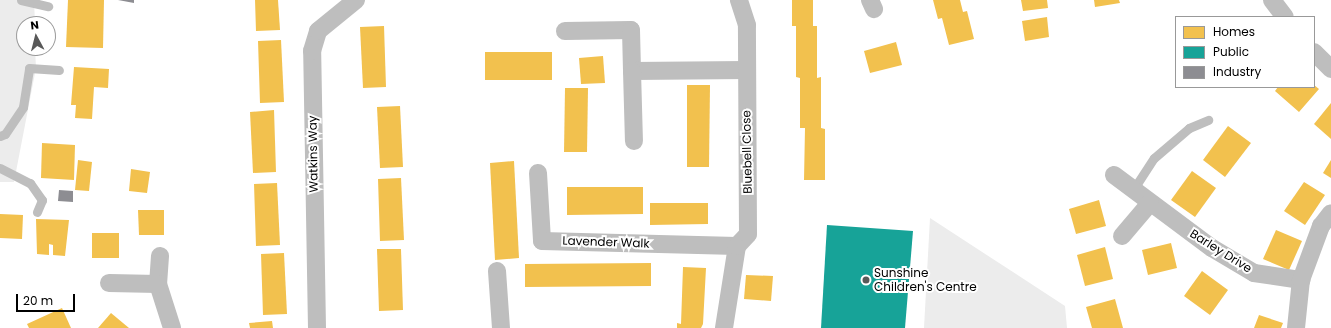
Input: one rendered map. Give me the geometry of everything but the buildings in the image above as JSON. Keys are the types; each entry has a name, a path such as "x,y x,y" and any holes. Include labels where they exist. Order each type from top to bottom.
{"street":[{"name":"Watkins Way","path":"317,328 312,51 318,31 356,0"},
{"name":"Bluebell Close","path":"724,328 742,240 747,25 740,0"},
{"path":"1272,0 1284,16"},
{"path":"565,31 631,30 634,141"},
{"path":"1315,53 1331,69"},
{"path":"632,71 746,70"},
{"name":"Lavender Walk","path":"538,173 542,241 742,240"},
{"name":"Barley Drive","path":"1114,175 1212,248 1254,273 1301,280"},
{"path":"1122,236 1150,202"},
{"path":"1296,328 1301,280 1321,226 1331,213"},
{"path":"160,256 158,284 172,328"},
{"path":"497,271 501,328"},
{"path":"109,283 158,284"}],"lane":[{"path":"21,0 48,6"},
{"path":"0,136 5,134 23,107 29,68 59,70"},
{"path":"1133,190 1154,158 1189,128 1208,120"},
{"path":"0,168 30,183 42,200 37,212"}],"shaded area":[{"path":"0,0 34,0 35,16 16,16 16,56 35,56 36,68 14,182 0,182"},
{"path":"930,218 1065,306 1067,328 924,328"}],"place":[{"name":"Sunshine Children's Centre","path":"866,280"}]}
